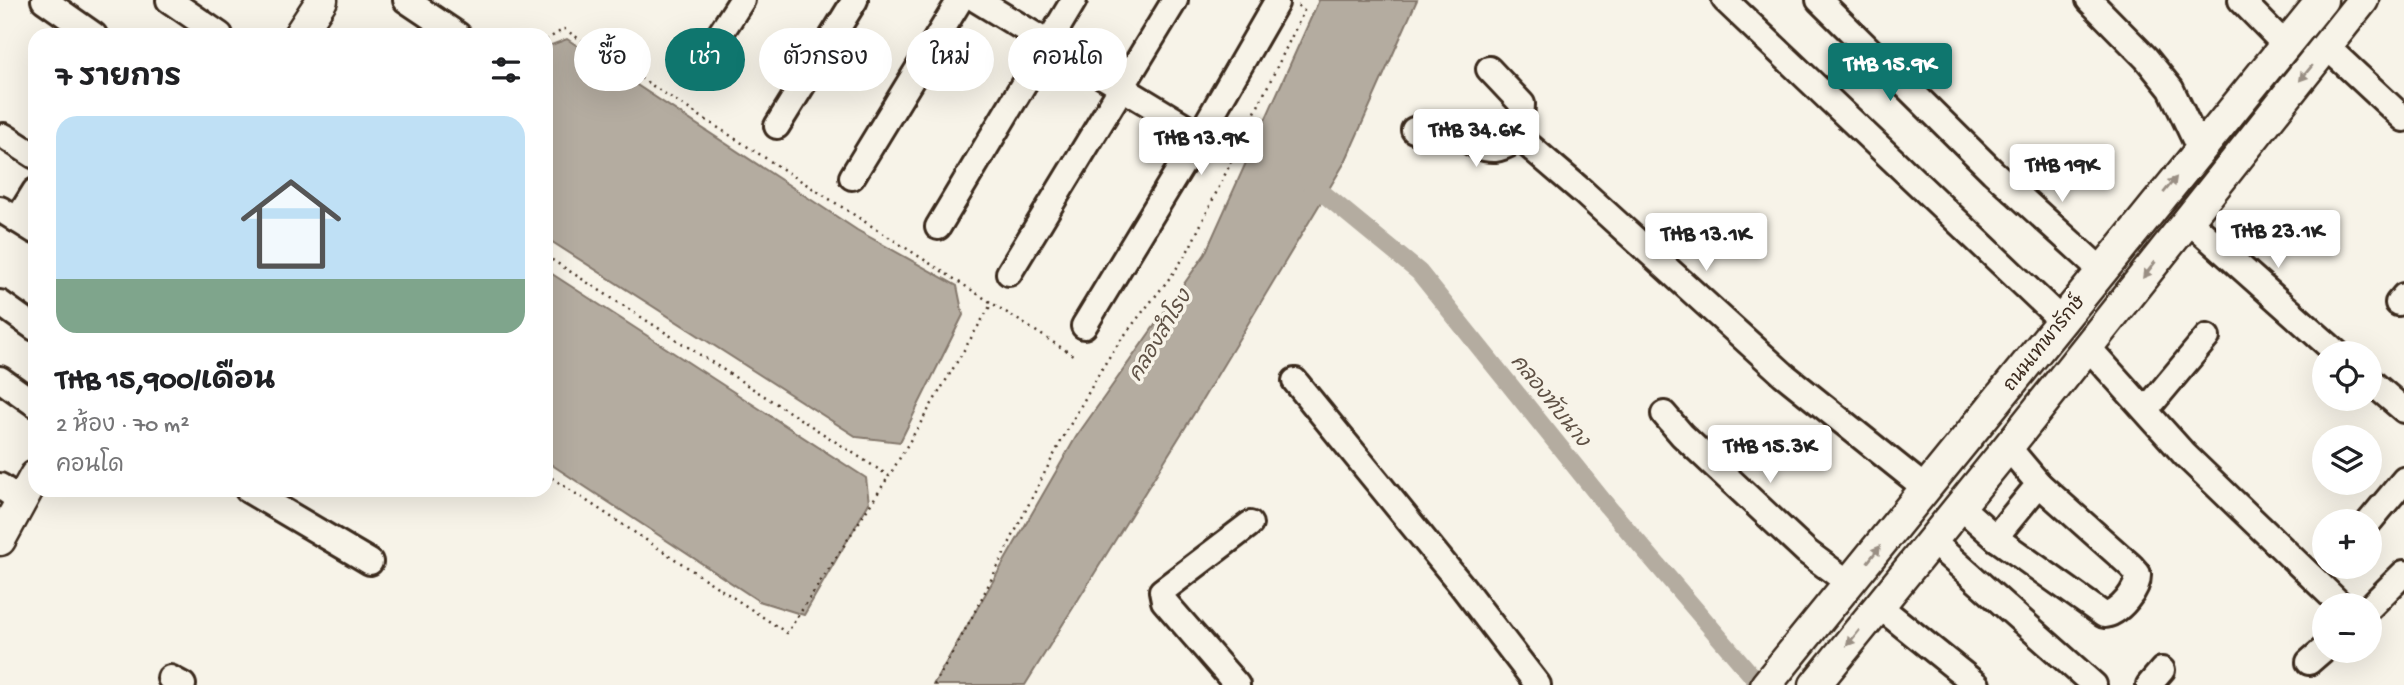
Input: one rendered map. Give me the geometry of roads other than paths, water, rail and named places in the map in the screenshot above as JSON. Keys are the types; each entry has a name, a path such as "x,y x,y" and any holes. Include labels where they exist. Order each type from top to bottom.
{"main road":[{"path":"304,28 322,0"},
{"name":"ถนนเทพารักษ์","path":"1775,674 2322,0"},
{"name":"ถนนเทพารักษ์","path":"1815,685 1961,507 2364,0"},
{"path":"0,540 19,488"}],"street":[{"path":"44,0 84,28"},
{"path":"169,0 210,28"},
{"path":"406,0 448,28"},
{"path":"724,28 742,0"},
{"path":"777,126 855,0"},
{"path":"852,177 960,0"},
{"path":"977,0 1023,28"},
{"path":"1057,28 1073,0"},
{"path":"1127,82 1175,0"},
{"path":"1725,0 2061,320"},
{"path":"1819,0 1993,172 2101,270"},
{"path":"2089,0 2146,58 2171,89 2200,148"},
{"path":"2241,0 2286,46"},
{"path":"1084,326 1283,2"},
{"path":"2327,47 2404,120"},
{"path":"1489,69 1522,104 1520,138"},
{"path":"938,227 1019,91"},
{"path":"1009,273 1122,91"},
{"path":"1126,91 1200,135"},
{"path":"1414,131 1423,126 1438,125 1490,149 1503,148 1520,138"},
{"path":"4,136 28,151"},
{"path":"1520,138 1783,374 1924,488"},
{"path":"17,220 28,202"},
{"path":"2188,220 2323,341"},
{"path":"0,303 28,323"},
{"path":"2146,410 2207,337"},
{"path":"2088,347 2185,455 2328,593"},
{"path":"0,379 28,399"},
{"path":"1295,381 1327,417 1538,685"},
{"path":"2382,391 2404,410"},
{"path":"1664,414 1682,435 1807,552 1850,584"},
{"path":"1961,507 1997,539 2104,615 2116,612 2137,585 2138,574 2039,484 2008,447"},
{"path":"2380,509 2404,480"},
{"path":"1997,539 2039,484"},
{"path":"260,497 370,562"},
{"path":"1237,685 1164,601 1161,592 1250,524"},
{"path":"1932,541 2094,685"},
{"path":"2382,595 2404,573"},
{"path":"1879,606 1977,685"}],"water":[{"name":"คลองสำโรง","path":"1319,0 1417,0 1345,162 1198,407 1025,685 933,685 1076,437 1205,254"},
{"path":"567,39 574,44 574,91 646,91 857,230 957,286 963,315 900,442 857,437 553,242 553,44"},
{"path":"553,275 866,478 869,503 804,615 759,601 553,466"}],"waterway":[{"name":"คลองทับนาง","path":"1307,180 1419,272 1607,506 1760,685"}]}
